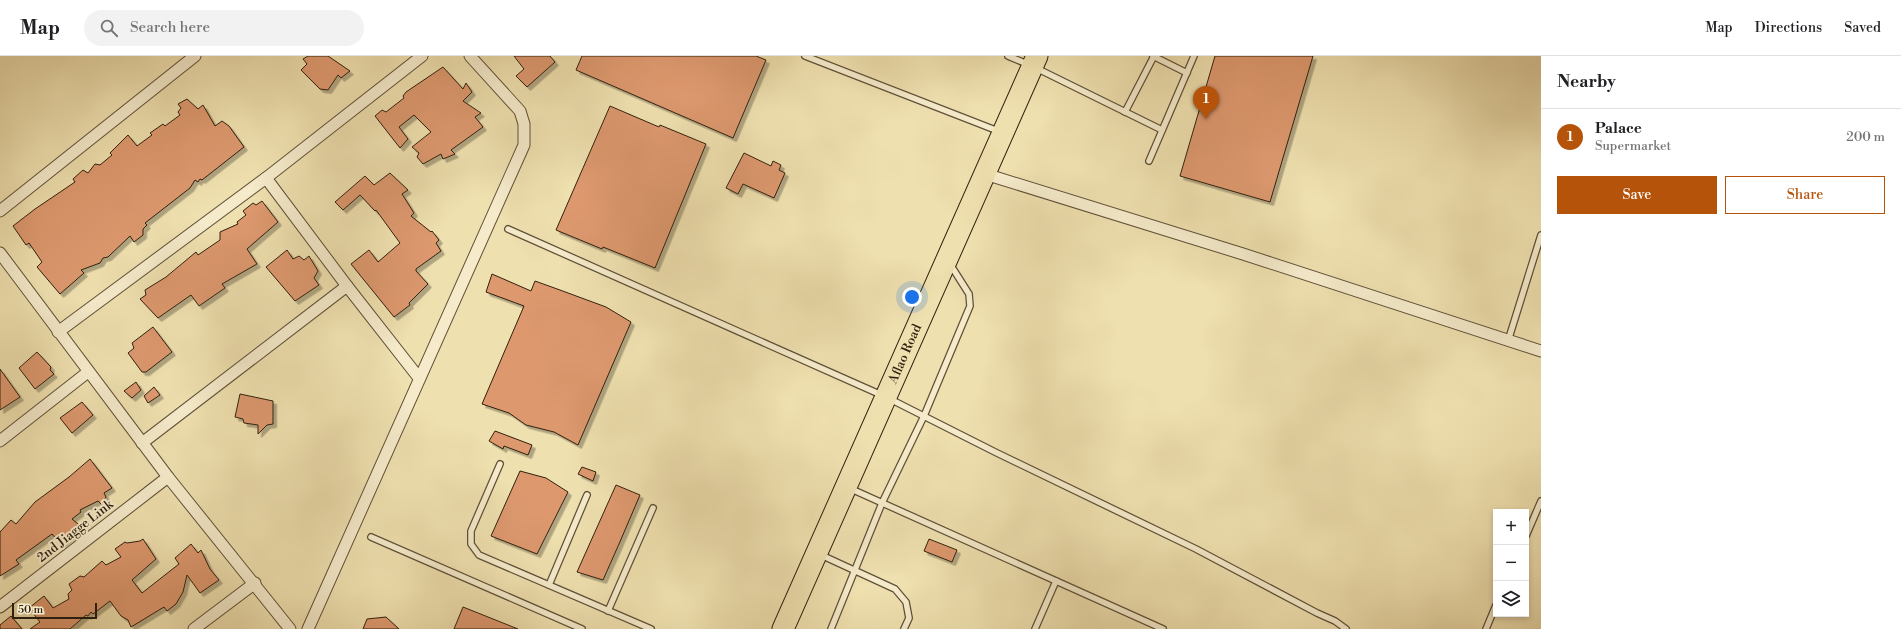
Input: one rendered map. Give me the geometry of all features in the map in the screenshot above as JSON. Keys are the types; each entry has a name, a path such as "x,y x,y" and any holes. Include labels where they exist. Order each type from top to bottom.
{"highway":[{"name":"Aflao Road","path":"783,629 818,554 946,259 1035,61"}],"street":[{"path":"0,211 195,56"},
{"path":"58,332 266,178 422,56"},
{"path":"308,629 524,144 524,124 520,111 470,56"},
{"path":"985,174 1251,256 1541,352"},
{"path":"266,178 346,286 419,378"},
{"path":"0,253 168,477 255,583 290,629"},
{"path":"142,443 346,286"},
{"path":"0,441 88,372"},
{"name":"2nd Jiagge Link","path":"0,607 168,477"},
{"path":"194,629 255,583"}],"lane":[{"path":"805,56 1003,133"},
{"path":"1008,56 1035,61 1125,112 1162,130"},
{"path":"1125,112 1154,56 1187,74"},
{"path":"1149,161 1194,56"},
{"path":"508,229 886,397 1084,496 1196,549 1316,614 1335,621 1346,629"},
{"path":"1508,341 1541,235"},
{"path":"831,629 882,503 924,416 970,306 969,294 946,259"},
{"path":"500,464 471,531 471,544 479,555 651,629"},
{"path":"847,487 1163,629"},
{"path":"548,585 587,495"},
{"path":"1529,529 1541,501"},
{"path":"608,610 653,508"},
{"path":"371,537 582,629"},
{"path":"818,554 896,589 906,602 909,618 904,629"},
{"path":"1035,629 1056,581"},
{"path":"1486,629 1493,612"}],"building":[{"path":"308,56 328,56 350,71 341,78 338,75 328,90 320,89 301,70 307,64 303,59"},
{"path":"514,56 550,56 555,62 527,87 516,76 524,69"},
{"path":"582,56 756,56 766,60 733,138 576,70"},
{"path":"1215,56 1313,56 1270,202 1180,176"},
{"path":"443,67 463,89 466,83 472,92 463,101 481,113 475,117 483,127 451,150 455,154 443,159 441,154 423,164 417,157 419,153 412,147 431,132 414,115 399,127 408,139 400,148 375,116 382,110 386,112 404,98 403,96 406,92"},
{"path":"187,99 198,109 203,105 215,126 222,121 229,126 244,147 202,180 200,179 198,182 195,180 190,188 145,223 147,225 143,229 143,235 134,242 130,236 108,257 103,258 100,263 81,270 84,273 60,294 37,267 42,262 29,243 26,245 13,226 75,182 73,179 83,170 88,173 95,164 100,165 112,155 110,153 128,135 137,146 152,135 150,133 163,124 165,126 180,115 178,112 181,108 178,104"},
{"path":"610,106 659,127 660,125 706,144 655,268 603,247 602,249 556,230"},
{"path":"744,153 771,166 773,161 781,165 779,170 785,173 774,198 743,184 738,194 726,188"},
{"path":"390,173 408,190 402,194 414,213 411,216 431,232 432,231 439,240 436,243 441,251 416,269 416,271 428,284 409,303 410,305 394,317 351,264 369,250 378,262 400,243 376,210 375,211 360,195 343,210 335,202 365,176 374,185"},
{"path":"262,201 278,222 247,249 257,264 222,284 225,288 199,306 191,295 158,318 140,299 146,295 145,290 166,277 196,252 198,255 220,240 220,232 238,224 237,222 246,215 243,211 253,203 256,205"},
{"path":"287,250 293,259 299,256 304,260 309,256 318,271 314,278 319,285 295,301 266,267"},
{"path":"492,274 531,291 535,281 606,307 631,322 578,445 554,432 526,425 509,413 482,404 524,306 486,292"},
{"path":"153,327 172,352 146,372 142,372 128,353 134,348 132,343"},
{"path":"37,352 51,367 50,370 54,374 35,389 19,368"},
{"path":"0,369 20,397 0,410"},
{"path":"136,382 141,390 132,398 124,391"},
{"path":"154,387 160,395 148,403 144,396"},
{"path":"240,394 273,401 273,424 267,425 258,434 258,425 244,423 243,419 235,417"},
{"path":"82,402 93,415 72,433 60,418"},
{"path":"495,431 532,445 528,455 504,446 503,449 489,441"},
{"path":"90,459 112,488 104,493 106,497 101,504 98,501 80,510 81,512 72,519 78,524 72,530 75,532 61,544 52,534 16,560 19,564 0,576 0,532 11,520 16,524 35,502 69,477"},
{"path":"582,467 596,472 593,481 578,474"},
{"path":"520,471 546,478 568,492 537,554 491,536"},
{"path":"616,485 640,495 603,580 577,572"},
{"path":"143,539 156,559 132,580 142,593 179,564 175,558 191,544 198,553 201,550 210,569 219,580 200,593 187,575 183,592 176,604 167,611 164,607 131,627 128,620 121,616 110,601 93,614 91,612 88,616 86,615 70,629 30,629 40,622 29,608 44,596 53,608 69,599 68,594 72,590 69,584 80,576 84,577 102,561 106,565 121,557 115,549 125,542 140,541"},
{"path":"929,539 957,550 952,562 924,551"},
{"path":"463,607 518,629 454,629"},
{"path":"11,616 22,629 0,629 0,625"},
{"path":"386,617 399,629 363,629 367,619"}],"place":[{"name":"Palace","path":"1206,119"}]}
